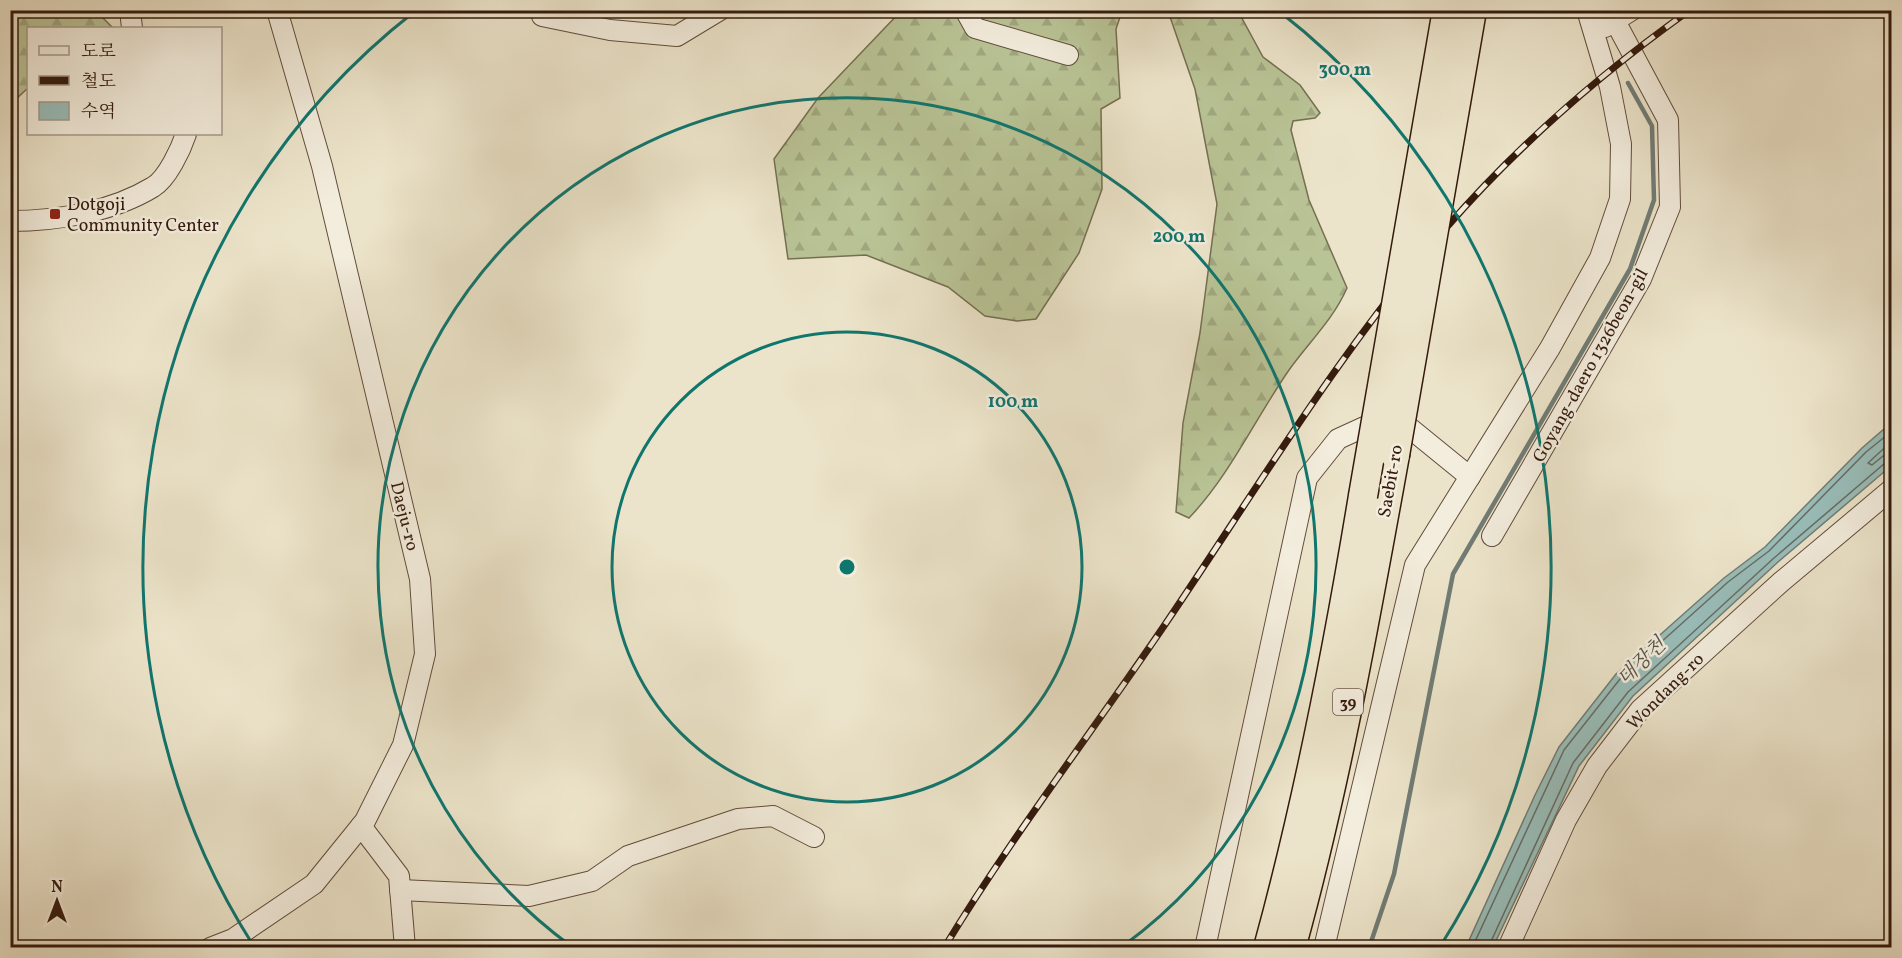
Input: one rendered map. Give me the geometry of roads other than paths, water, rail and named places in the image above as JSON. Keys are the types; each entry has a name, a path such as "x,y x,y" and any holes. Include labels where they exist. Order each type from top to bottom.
{"highway":[{"name":"Saebit-ro","path":"1268,948 1287,879 1339,644 1447,10"},
{"name":"Saebit-ro","path":"1291,948 1308,886 1361,643 1472,10"}],"street":[{"path":"130,10 132,27"},
{"name":"Daeju-ro","path":"210,948 233,939 314,884 361,826 403,745 425,654 420,579 322,166 277,10"},
{"path":"542,16 610,30 677,36 720,10"},
{"path":"965,10 975,28 1068,55"},
{"path":"1572,10 1595,33"},
{"path":"1324,948 1415,564 1550,348 1600,258 1620,199 1621,144 1610,87 1587,10"},
{"name":"Goyang-daero 1326beon-gil","path":"1492,536 1641,279 1670,207 1668,120 1624,16 1595,33"},
{"path":"10,221 44,221 110,205 155,187 181,152 186,135"},
{"path":"1205,948 1307,478 1338,439 1373,423 1411,429 1470,477"},
{"name":"Wondang-ro","path":"1508,948 1566,820 1597,766 1640,710 1781,582 1892,489"},
{"path":"400,890 529,896 592,881 628,856 738,819 773,816 814,837"},
{"path":"361,826 399,876 405,948"}],"water":[{"name":"대장천","path":"1891,423 1891,466 1778,562 1633,696 1579,766 1493,947 1466,947 1559,747 1616,674 1724,578 1765,547 1862,448"}],"waterway":[{"path":"1369,948 1394,874 1453,574 1630,269 1654,200 1652,126 1628,83"}],"railway":[{"path":"944,948 997,865 1166,623 1300,421 1408,274 1473,197 1531,139 1624,59 1690,10"}],"place":[{"name":"Dotgoji Community Center","path":"55,214"}]}
